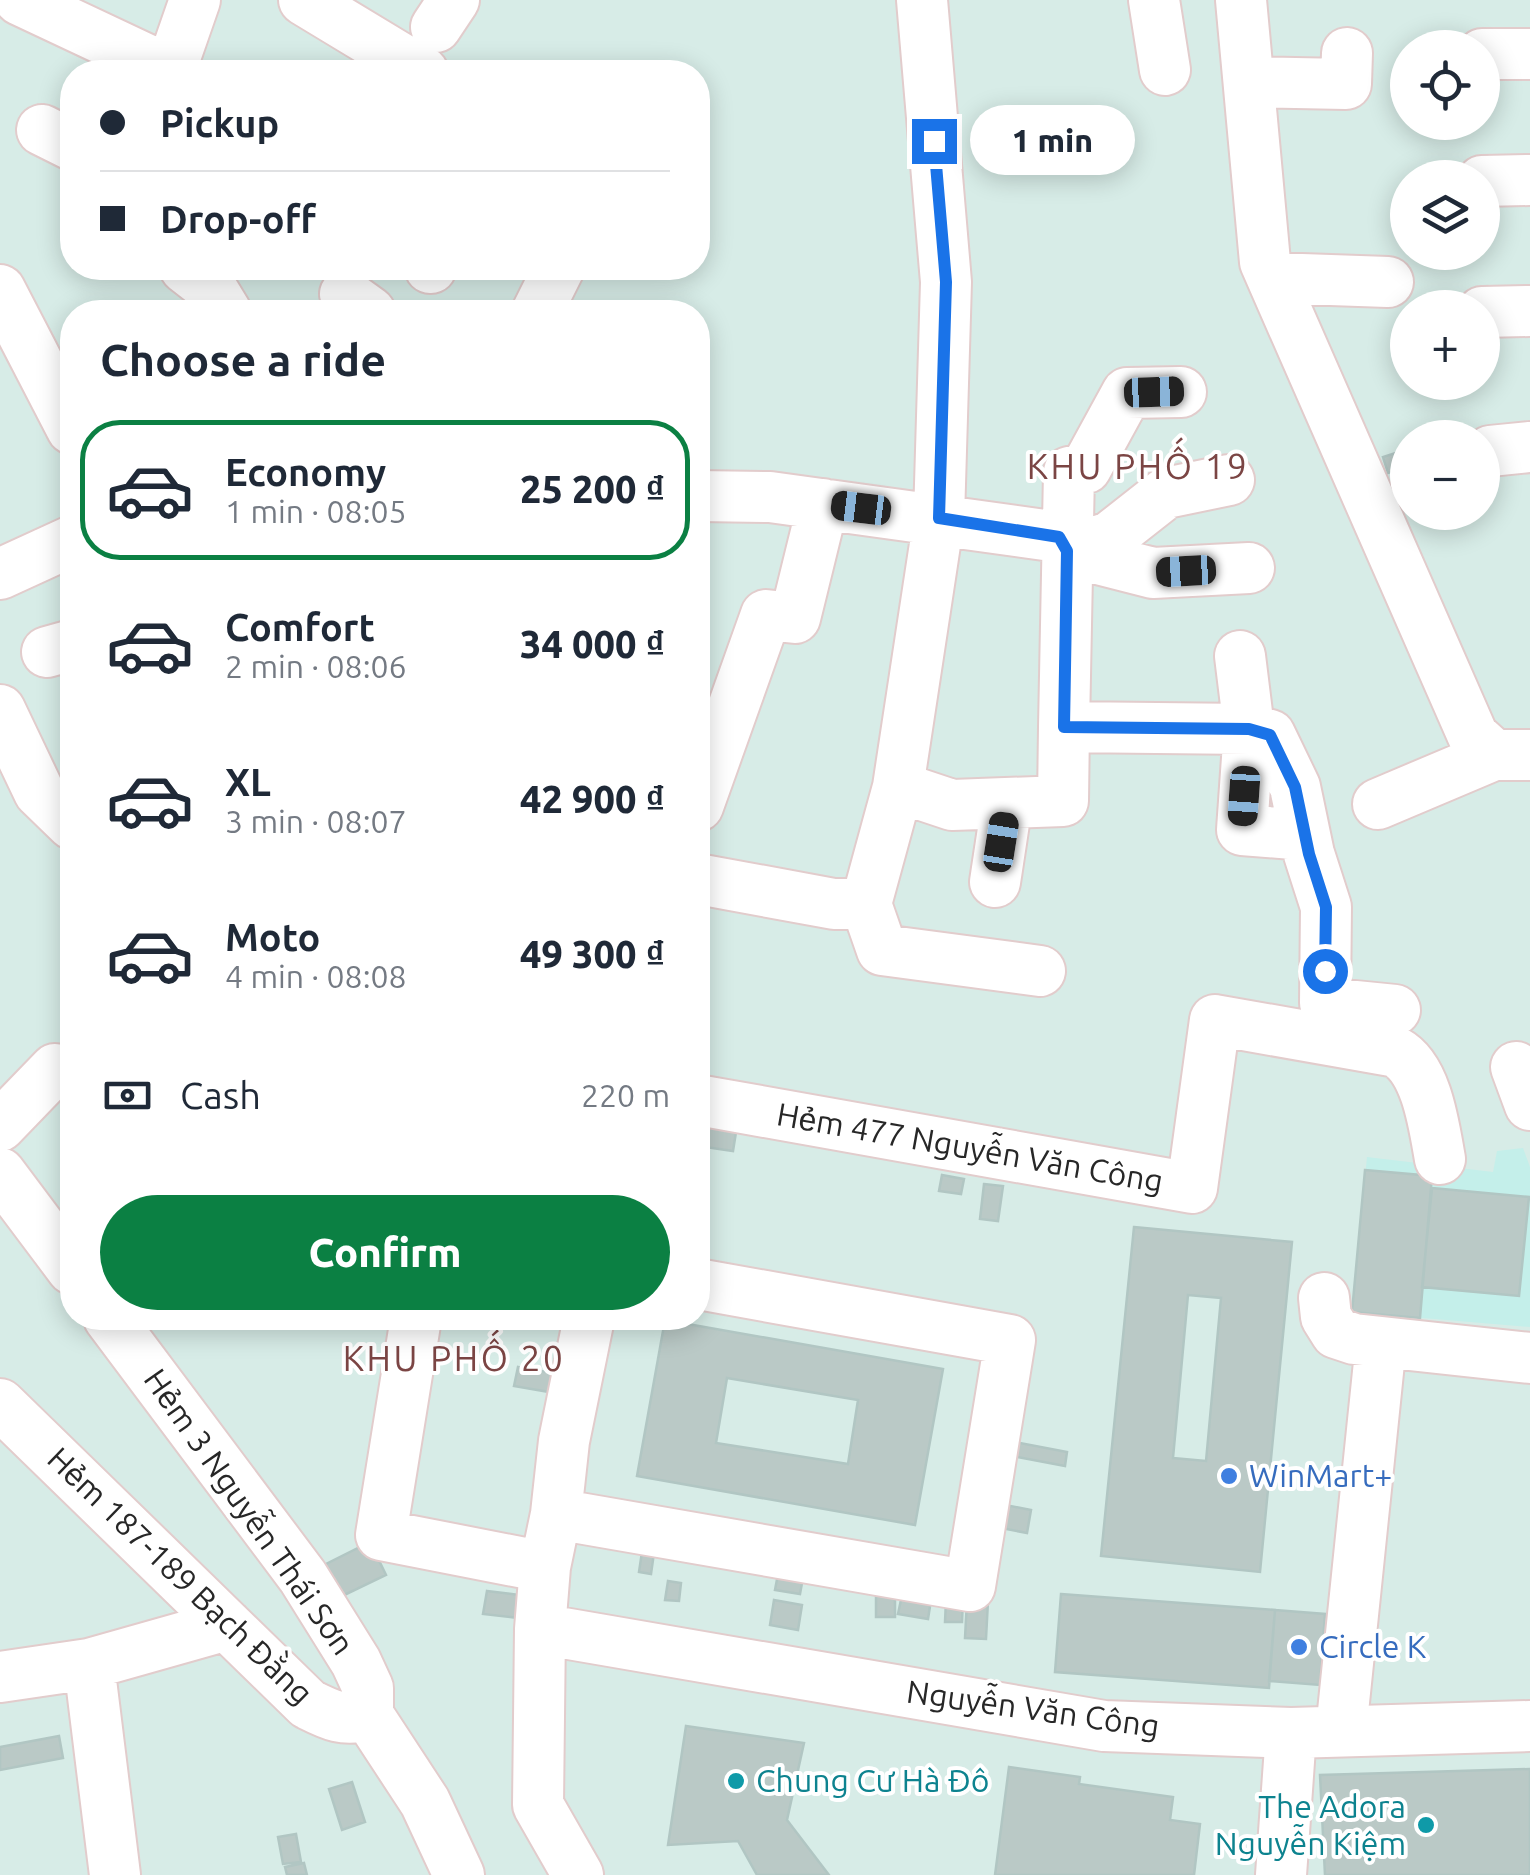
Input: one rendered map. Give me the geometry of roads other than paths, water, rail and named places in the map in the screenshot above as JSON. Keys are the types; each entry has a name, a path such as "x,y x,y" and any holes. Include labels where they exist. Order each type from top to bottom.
{"street":[{"path":"20,0 92,15 154,60"},
{"path":"175,60 195,0"},
{"path":"304,0 438,33"},
{"path":"922,0 946,282 939,518 898,787 866,904 882,950 1040,971"},
{"path":"1154,0 1166,70"},
{"path":"1241,0 1266,262 1473,736 1512,755"},
{"path":"1249,82 1346,84 1347,53"},
{"path":"1500,54 1530,54"},
{"path":"1500,181 1530,180"},
{"path":"1273,278 1388,282"},
{"path":"203,280 219,300"},
{"path":"0,290 60,406"},
{"path":"1500,312 1530,311"},
{"path":"898,787 952,805 1063,801 1069,472 1086,468 1127,394 1180,392"},
{"path":"1067,551 1110,537 1166,493 1230,480"},
{"path":"710,496 770,497 1059,537 1067,551 1154,573 1249,568"},
{"path":"710,772 766,615 795,618 823,504"},
{"path":"0,574 60,546"},
{"path":"1240,656 1249,729"},
{"path":"0,710 39,792 60,812"},
{"path":"1064,727 1249,729 1270,735 1295,787 1326,907 1325,1003 1396,1010"},
{"path":"1378,804 1512,755"},
{"path":"995,882 1007,803"},
{"path":"710,881 834,904 866,904"},
{"name":"Hẻm 477 Nguyễn Văn Công","path":"710,1102 1192,1188 1215,1020 1396,1052 1406,1058 1423,1092 1440,1159"},
{"path":"0,1126 55,1068"},
{"path":"0,1173 60,1254"},
{"path":"556,1514 970,1586 1010,1340 710,1286"},
{"path":"1324,1298 1326,1317 1336,1334 1381,1343 1530,1358"},
{"name":"Hẻm 3 Nguyễn Thái Sơn","path":"117,1330 304,1577 356,1662 368,1688 368,1715"},
{"path":"414,1330 381,1535 546,1566"},
{"path":"578,1875 538,1805 540,1629 564,1440 587,1330"},
{"path":"1341,1732 1381,1343"},
{"name":"Hẻm 187-189 Bạch Đằng","path":"0,1404 308,1704 338,1718 352,1720 368,1715"},
{"path":"0,1677 89,1664 227,1624"},
{"name":"Nguyễn Văn Công","path":"540,1629 1104,1726 1291,1733 1530,1726"},
{"path":"89,1664 115,1875"},
{"path":"368,1715 424,1802 459,1875"},
{"path":"1281,1875 1291,1733"}],"place":[{"name":"WinMart+","path":"1229,1476"},
{"name":"Circle K","path":"1299,1647"},
{"name":"Chung Cư Hà Đô","path":"736,1781"},
{"name":"The Adora Nguyễn Kiệm","path":"1426,1825"}],"district":[{"name":"KHU PHỐ 19","path":"1138,467"},
{"name":"KHU PHỐ 20","path":"454,1359"}]}
